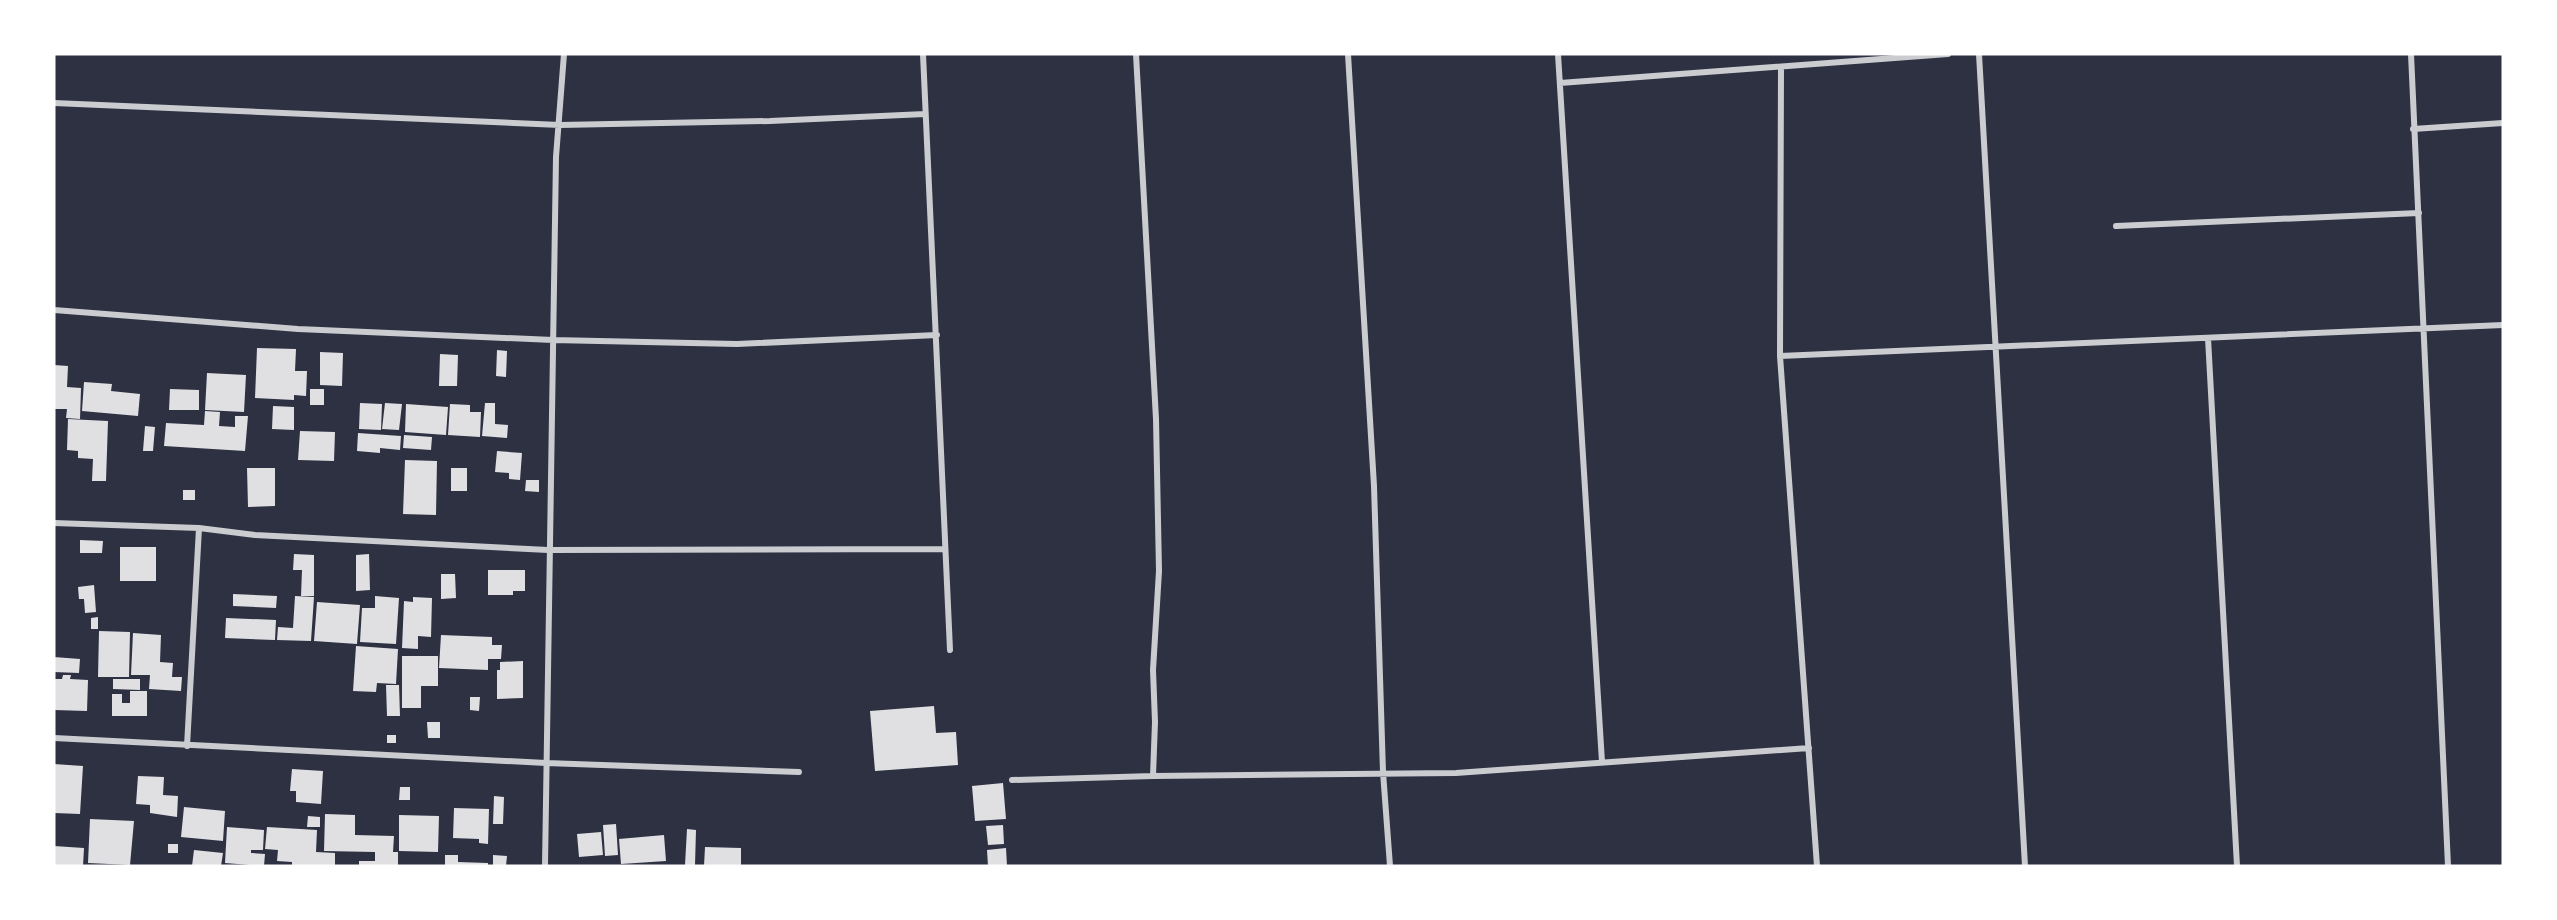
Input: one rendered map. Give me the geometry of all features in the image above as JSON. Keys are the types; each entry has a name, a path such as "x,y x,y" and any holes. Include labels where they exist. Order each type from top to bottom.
{"street":[{"path":"545,866 548,550 556,157 564,54"},
{"path":"922,54 937,335 943,549 950,650"},
{"path":"1136,54 1157,431 1159,571 1153,670 1155,722 1153,776"},
{"path":"1348,54 1374,486 1383,772 1390,866"},
{"path":"1558,54 1602,762"},
{"path":"1560,83 1948,54"},
{"path":"1979,54 2025,866"},
{"path":"2411,54 2448,866"},
{"path":"1781,68 1780,356 1817,866"},
{"path":"54,103 560,125 770,121 925,114"},
{"path":"2413,129 2503,123"},
{"path":"2116,226 2419,213"},
{"path":"54,310 298,329 552,340 737,344 937,335"},
{"path":"1780,356 1994,349 2503,325"},
{"path":"2208,338 2237,866"},
{"path":"54,523 199,528 255,535 548,550 943,549"},
{"path":"187,746 199,528"},
{"path":"54,738 546,763 799,772"},
{"path":"1012,780 1383,772 1456,773 1809,747"}],"building":[{"path":"257,348 296,349 295,371 307,371 306,396 294,395 294,400 255,398"},
{"path":"497,350 507,351 506,377 496,376"},
{"path":"320,352 343,353 342,386 320,385"},
{"path":"440,354 458,355 457,386 439,386"},
{"path":"54,365 68,366 67,387 81,388 80,419 66,418 67,409 54,409"},
{"path":"207,373 246,375 244,412 205,410"},
{"path":"84,382 112,384 111,391 140,394 138,416 82,411"},
{"path":"170,389 199,390 199,410 169,410"},
{"path":"310,389 324,389 324,405 310,405"},
{"path":"360,403 382,404 381,430 359,429"},
{"path":"385,403 402,404 399,430 382,429"},
{"path":"485,403 495,403 495,424 508,425 507,438 482,436"},
{"path":"406,404 448,407 446,435 405,432"},
{"path":"450,404 470,405 470,412 481,412 480,437 448,435"},
{"path":"273,406 294,407 294,430 272,429"},
{"path":"205,411 220,412 219,426 235,427 235,416 248,416 245,451 164,446 166,423 204,425"},
{"path":"68,419 108,421 106,481 92,481 93,459 78,458 78,451 67,450"},
{"path":"145,426 155,427 153,451 143,451"},
{"path":"300,431 335,432 334,461 298,460"},
{"path":"358,433 401,436 400,450 380,448 380,453 357,451"},
{"path":"404,435 432,437 431,450 403,448"},
{"path":"497,451 522,453 520,480 509,479 509,473 495,472"},
{"path":"405,460 437,461 436,515 403,514"},
{"path":"247,468 275,468 275,506 248,507"},
{"path":"451,468 467,468 467,491 451,491"},
{"path":"526,480 539,480 539,492 525,491"},
{"path":"183,490 195,490 195,500 183,500"},
{"path":"80,540 103,541 102,553 80,553"},
{"path":"120,547 156,547 156,581 120,581"},
{"path":"294,554 314,555 314,596 301,596 302,570 293,570"},
{"path":"369,554 370,590 356,591 356,555"},
{"path":"488,570 525,570 525,591 513,591 513,595 488,595"},
{"path":"441,574 455,574 456,598 441,599"},
{"path":"94,585 96,612 85,613 84,599 79,599 78,587"},
{"path":"233,594 277,596 276,608 233,606"},
{"path":"295,596 314,597 311,641 277,640 278,627 293,628"},
{"path":"375,596 399,598 396,644 360,642 362,608 375,608"},
{"path":"413,597 432,598 431,637 418,636 418,649 402,648 404,601 413,602"},
{"path":"317,602 360,605 357,644 314,641"},
{"path":"98,617 98,629 91,629 91,618"},
{"path":"226,618 276,620 275,640 225,638"},
{"path":"99,631 130,632 129,677 98,677"},
{"path":"133,633 161,635 160,662 173,663 172,677 182,677 181,691 149,689 150,675 131,675"},
{"path":"441,635 492,637 492,645 502,645 501,659 488,659 488,670 439,668"},
{"path":"356,646 398,649 396,684 377,683 376,692 353,691"},
{"path":"402,656 438,656 438,686 421,686 421,708 402,708"},
{"path":"54,657 80,659 79,673 54,672"},
{"path":"523,661 523,698 497,699 497,670 500,670 500,662"},
{"path":"63,675 71,675 70,679 88,680 87,711 54,710 54,679 62,679"},
{"path":"113,679 140,679 140,690 113,689"},
{"path":"386,685 399,685 400,716 387,716"},
{"path":"130,691 147,691 147,716 112,716 112,694 122,694 122,703 130,703"},
{"path":"470,697 480,697 479,711 470,710"},
{"path":"934,706 936,733 956,732 958,765 875,771 870,711"},
{"path":"427,722 440,722 440,738 428,738"},
{"path":"387,735 396,735 396,743 387,743"},
{"path":"54,764 83,766 80,814 54,813"},
{"path":"292,769 323,771 321,804 296,802 296,791 290,791"},
{"path":"138,776 164,777 163,795 178,796 177,817 150,813 150,805 136,804"},
{"path":"1003,783 1006,819 975,821 972,786"},
{"path":"400,787 410,787 410,800 399,800"},
{"path":"494,796 504,797 503,824 493,824"},
{"path":"184,807 225,811 223,841 181,837"},
{"path":"454,808 489,809 488,844 479,843 479,839 453,838"},
{"path":"325,814 355,815 355,835 394,836 393,852 398,852 398,866 359,866 359,861 375,861 375,852 324,851"},
{"path":"399,815 439,816 438,852 399,851"},
{"path":"308,816 320,817 320,827 307,827"},
{"path":"90,819 134,821 130,865 88,863"},
{"path":"616,824 618,855 605,856 603,825"},
{"path":"1003,825 1004,844 988,845 986,826"},
{"path":"227,827 264,830 263,850 251,850 251,853 265,854 264,866 225,863"},
{"path":"267,827 317,830 316,852 335,853 335,866 292,866 292,862 277,861 278,850 265,849"},
{"path":"687,829 696,830 695,865 685,865"},
{"path":"601,832 603,855 579,857 577,834"},
{"path":"664,835 666,861 621,864 619,839"},
{"path":"168,844 178,844 178,853 168,853"},
{"path":"54,846 84,848 83,866 54,866"},
{"path":"705,847 741,848 741,866 704,866"},
{"path":"1006,848 1007,866 988,866 987,850"},
{"path":"194,850 223,853 221,866 192,866"},
{"path":"445,855 458,855 458,862 488,863 488,866 445,866"},
{"path":"493,855 507,856 506,866 493,866"}]}
